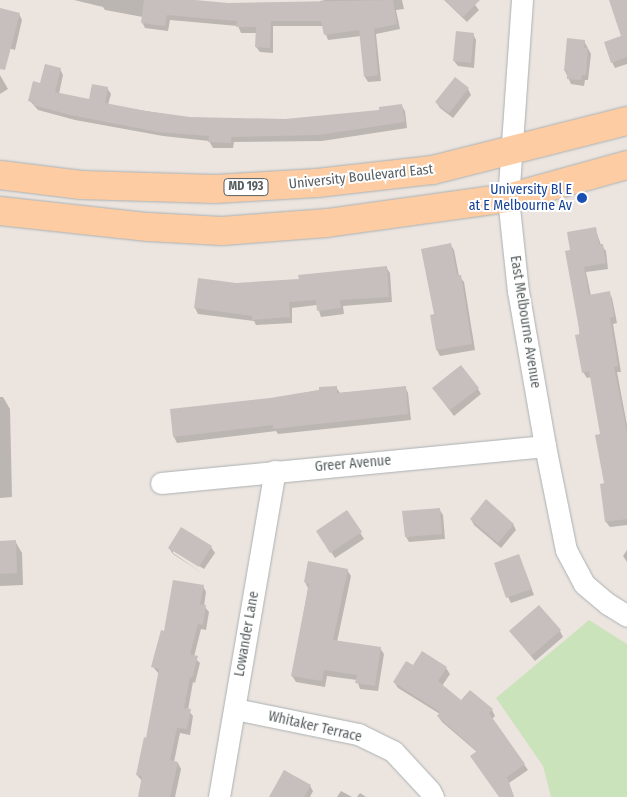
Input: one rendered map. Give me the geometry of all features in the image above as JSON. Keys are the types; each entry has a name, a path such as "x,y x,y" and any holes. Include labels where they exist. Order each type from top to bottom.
{"main road":[{"name":"University Boulevard East","path":"0,175 81,185 215,189 317,182 433,170 511,152 627,120"},
{"path":"0,211 148,227 222,231 327,223 508,198 627,165"}],"street":[{"name":"East Melbourne Avenue","path":"522,0 508,198 518,291 545,446 566,550 584,584 608,604 627,616"},
{"name":"Greer Avenue","path":"161,483 545,446"},
{"name":"Lowander Lane","path":"218,797 235,709 275,471"},
{"name":"Whitaker Terrace","path":"235,709 358,734 393,751 430,791 433,797"}],"green space":[{"path":"589,620 627,644 627,797 551,797 543,766 496,698"}],"building":[{"path":"144,0 195,0 228,3 393,0 397,24 374,29 378,75 364,77 359,30 324,35 321,21 271,21 270,48 255,47 256,27 236,27 237,21 167,15 165,26 141,23"},
{"path":"445,0 480,0 463,17"},
{"path":"609,0 627,0 627,57 611,63 604,42 621,36"},
{"path":"0,8 20,13 5,70 0,69"},
{"path":"456,31 474,33 471,63 453,61"},
{"path":"567,38 585,40 584,48 588,47 586,75 582,75 581,80 567,79 567,71 564,71"},
{"path":"45,64 61,68 55,92 89,99 92,84 108,87 105,103 146,111 190,117 285,119 379,110 379,107 402,104 405,122 318,135 231,137 231,143 208,142 209,136 158,132 70,115 33,105 34,103 28,101 33,81 40,83"},
{"path":"455,77 469,88 449,113 435,102"},
{"path":"596,227 599,244 603,244 606,263 584,267 589,295 610,291 614,317 610,318 618,366 614,367 627,432 627,519 605,522 600,484 604,483 595,435 600,434 589,371 582,373 575,335 580,334 565,251 570,250 567,232"},
{"path":"451,243 457,275 461,275 472,344 436,350 430,315 434,314 421,249"},
{"path":"387,266 389,297 340,300 341,308 317,311 316,300 289,302 290,317 252,320 252,316 194,308 198,278 236,283 299,279 298,275"},
{"path":"461,365 479,388 450,410 432,388"},
{"path":"337,386 337,393 406,386 408,414 273,429 273,425 173,437 170,409 270,398 319,390 319,387"},
{"path":"486,499 514,524 498,543 470,519"},
{"path":"440,508 442,534 405,537 402,511"},
{"path":"347,510 362,532 330,553 316,531"},
{"path":"181,527 212,546 199,567 168,548"},
{"path":"16,540 17,573 0,574 0,541"},
{"path":"519,554 532,589 506,598 494,563"},
{"path":"308,561 348,569 333,640 381,647 375,686 355,683 357,675 324,670 322,681 291,676 309,584 304,582"},
{"path":"173,580 204,585 200,604 206,605 203,625 198,624 190,654 198,656 192,678 190,677 184,708 191,709 187,729 177,728 170,760 178,762 170,797 138,797 142,776 136,775 144,737 146,738 159,669 151,667 161,630 164,631"},
{"path":"539,605 561,630 531,656 509,631"},
{"path":"422,651 447,667 438,681 461,700 470,690 493,709 489,713 525,764 507,777 514,797 499,797 470,756 477,751 437,716 440,712 393,682 406,661 413,665"},
{"path":"284,770 311,785 304,797 269,797"}],"place":[{"name":"University Bl E at E Melbourne Av","path":"582,198"}]}
